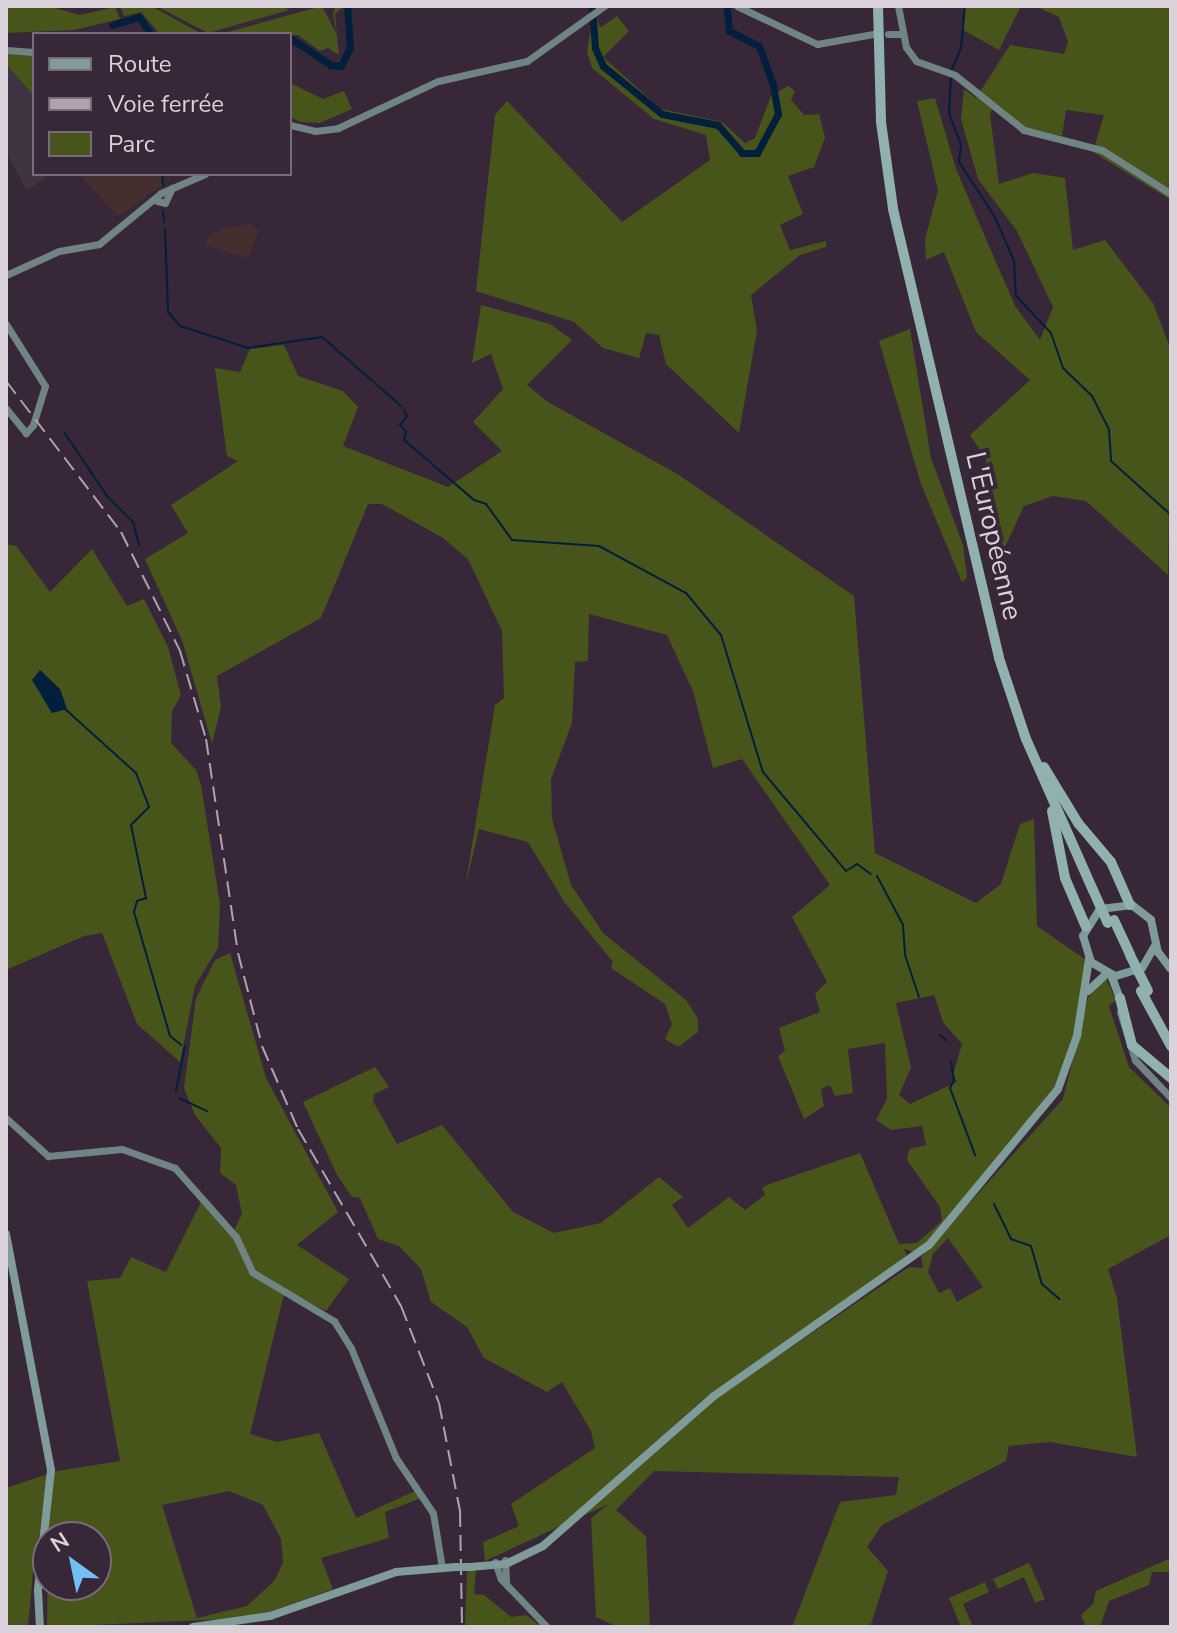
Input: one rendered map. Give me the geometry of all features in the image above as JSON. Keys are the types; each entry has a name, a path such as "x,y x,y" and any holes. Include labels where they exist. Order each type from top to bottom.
{"highway":[{"name":"L'Européenne","path":"881,6 882,130 895,217 999,658 1022,729 1171,1046"},
{"name":"L'Européenne","path":"881,6 887,126 900,214 1008,666 1044,767 1096,889"},
{"path":"1022,729 1055,822 1065,878 1086,927"},
{"path":"1044,767 1078,823 1111,862 1130,905"},
{"name":"L'Européenne","path":"1144,991 1171,1034"},
{"path":"1120,998 1134,1048 1171,1078"}],"main road":[{"path":"193,1627 260,1618 392,1573 500,1563 560,1532 716,1394 929,1245 1052,1100 1074,1049 1084,1003 1089,959 1086,927 1102,907 1130,905 1151,920 1156,944 1171,969"},
{"path":"1084,1003 1092,983 1109,974 1140,969 1156,944"},
{"path":"1089,959 1109,974 1120,998"},
{"path":"6,1234 50,1465 38,1593 38,1627"}],"street":[{"path":"737,6 817,44 873,34"},
{"path":"898,6 903,34 914,60 958,77 1015,125 1105,152 1171,194"},
{"path":"292,122 323,126 360,118 441,80 531,60 602,8"},
{"path":"888,34 903,34"},
{"path":"6,50 32,52"},
{"path":"6,275 44,258 97,245 176,185 200,176"},
{"path":"6,324 45,384 33,427 23,434 6,408"},
{"path":"1120,998 1130,1050 1171,1098"},
{"path":"9,1122 48,1156 122,1149 175,1168 236,1237 252,1272 334,1321 351,1348 398,1462 433,1513 442,1568"},
{"path":"500,1563 507,1584 547,1627"}],"shaded area":[{"path":"6,64 32,94 32,176 47,176 27,191 6,152"},
{"path":"81,176 162,176 164,184 118,216"},
{"path":"248,224 259,230 248,258 205,245 209,235"}],"green space":[{"path":"6,6 48,6 80,15 115,7 120,19 74,30 6,33"},
{"path":"120,6 151,6 198,32 158,32 141,12 124,16"},
{"path":"156,6 283,6 289,10 212,32"},
{"path":"322,6 337,35 333,15 335,6 344,6 335,14 339,55 328,48 320,51 298,35 292,35 292,32 228,32"},
{"path":"965,6 1021,6 999,50 963,30"},
{"path":"1035,6 1171,6 1171,200 1093,152 1104,115 1066,110 1062,136 1026,128 994,106 990,114 999,184 1033,173 1065,178 1073,250 1105,240 1153,303 1171,350 1168,575 1086,501 1053,496 1024,506 998,562 980,516 986,459 970,435 1030,380 976,332 944,252 926,260 925,239 938,190 917,101 935,98 956,169 995,260 1015,306 1040,340 1053,307 1017,231 978,179 961,119 964,89 976,98 1010,45 1064,54 1068,42 1059,17"},
{"path":"617,16 629,31 603,57 661,109 722,122 745,143 755,138 771,96 788,86 795,91 791,100 804,115 819,114 825,138 814,167 788,176 803,214 780,225 790,250 826,241 826,247 800,255 751,295 757,331 739,433 666,364 659,335 646,333 639,358 603,348 574,322 476,291 495,115 507,101 622,222 710,160 706,135 654,119 592,68 587,52 592,22 597,17 600,28"},
{"path":"6,54 32,55 32,94 6,64"},
{"path":"292,84 323,99 344,91 352,109 320,123 300,122 292,118"},
{"path":"481,305 550,324 572,340 527,385 548,402 679,475 854,596 875,853 976,903 1001,884 1020,824 1034,819 1037,926 1086,960 1073,1041 1055,1086 927,1245 913,1252 904,1249 907,1256 700,1402 565,1524 485,1561 483,1542 519,1526 511,1504 595,1448 591,1431 562,1382 547,1392 484,1358 467,1327 431,1302 421,1269 399,1246 378,1239 360,1198 352,1197 337,1175 303,1102 375,1067 389,1087 374,1094 373,1101 397,1144 442,1125 513,1212 554,1233 601,1223 659,1177 683,1197 672,1205 688,1228 729,1197 745,1210 765,1195 762,1188 767,1185 860,1153 899,1244 917,1243 942,1221 940,1207 907,1160 909,1149 926,1145 922,1126 891,1130 876,1120 887,1099 885,1043 848,1049 853,1093 835,1096 830,1085 821,1089 824,1106 804,1119 778,1056 785,1051 779,1028 820,1012 815,994 827,982 792,917 830,885 742,759 713,768 693,691 667,635 589,614 588,661 575,662 572,723 551,779 552,819 571,885 603,933 686,1000 698,1019 698,1032 678,1047 665,1039 672,1024 665,1004 611,968 613,962 565,903 528,842 479,829 465,888 495,705 504,698 502,631 468,559 443,538 382,504 368,504 321,618 217,676 221,707 212,744 183,643 145,559 188,533 171,505 238,461 227,456 215,368 240,372 250,349 284,345 298,376 343,391 358,407 343,446 448,487 502,451 473,422 503,389 491,354 472,363","holes":["934,995 943,1022 962,1044 953,1075 957,1082 910,1104 899,1095 911,1068 896,1003"]},
{"path":"910,329 931,458 963,545 967,577 962,582 921,484 879,341"},
{"path":"6,544 16,546 50,592 92,549 127,606 144,599 168,647 181,695 172,711 171,743 196,770 201,785 220,904 218,948 195,986 180,1062 137,1024 102,933 84,936 6,970"},
{"path":"230,953 266,1078 338,1212 297,1245 349,1279 326,1311 285,1290 250,1434 277,1442 319,1433 356,1518 415,1491 421,1498 385,1512 389,1538 321,1558 333,1589 266,1613 229,1619 47,1627 47,1601 112,1601 112,1521 32,1521 28,1627 6,1627 6,1488 57,1471 120,1461 87,1281 120,1278 131,1257 166,1272 201,1202 234,1230 242,1214 236,1185 220,1173 221,1148 195,1115 184,1088 196,998 215,960","holes":["229,1491 263,1505 281,1539 283,1562 275,1580 247,1606 197,1618 162,1505"]},
{"path":"1105,976 1116,1000 1109,1006 1129,1067 1171,1108 1171,1235 1108,1269 1117,1298 1137,1457 1050,1442 1009,1446 1006,1461 882,1525 867,1547 888,1571 870,1627 792,1627 840,1502 896,1495 899,1477 654,1471 616,1510 646,1536 650,1627 618,1627 596,1617 591,1518 609,1504 582,1516 715,1399 909,1267 923,1268 921,1257 1063,1099 1088,998","holes":["948,1238 983,1287 957,1302 950,1288 939,1293 928,1272 933,1254"]},
{"path":"1171,1558 1171,1572 1152,1572 1149,1585 1109,1601 1100,1627 1086,1627 1081,1615 1093,1604 1096,1591"},
{"path":"1029,1563 1045,1599 1035,1603 1024,1577 998,1589 993,1579"},
{"path":"467,1569 476,1570 474,1594 484,1595 511,1617 526,1615 542,1627 465,1627"},
{"path":"985,1582 989,1592 963,1604 973,1627 961,1627 949,1598"}],"water":[{"path":"40,670 60,689 67,709 52,713 32,680"}],"waterway":[{"path":"292,39 331,65 341,66 350,47 347,6"},
{"path":"592,6 595,48 603,66 662,114 718,125 742,153 757,153 778,114 773,85 759,46 729,31 727,6"},
{"path":"952,69 961,48 965,6"},
{"path":"112,25 139,17 150,32"},
{"path":"951,75 949,113 961,145 959,162 995,217 1014,261 1016,296 1051,333 1063,368 1092,396 1109,430 1111,461 1171,515"},
{"path":"162,176 163,186"},
{"path":"163,211 164,222"},
{"path":"165,229 168,312 180,326 248,348 322,337 401,406"},
{"path":"404,410 407,416 400,425 406,431 404,440 474,500 486,504 512,540 599,546 686,593 721,635 763,772 846,871 857,864 871,874"},
{"path":"64,432 107,496 133,522 139,545"},
{"path":"64,708 136,773 149,807 131,825 146,898 137,901 134,912 170,1036 181,1045"},
{"path":"877,876 903,925 905,955 919,997"},
{"path":"940,1035 946,1040"},
{"path":"176,1091 185,1046"},
{"path":"951,1062 954,1080 950,1088 975,1155"},
{"path":"179,1098 207,1111"},
{"path":"994,1204 1011,1239 1031,1246 1042,1284 1059,1299"}],"railway":[{"path":"6,381 121,532 180,651 206,739 238,953 262,1046 298,1129 401,1306 439,1403 460,1511 462,1627"}]}
